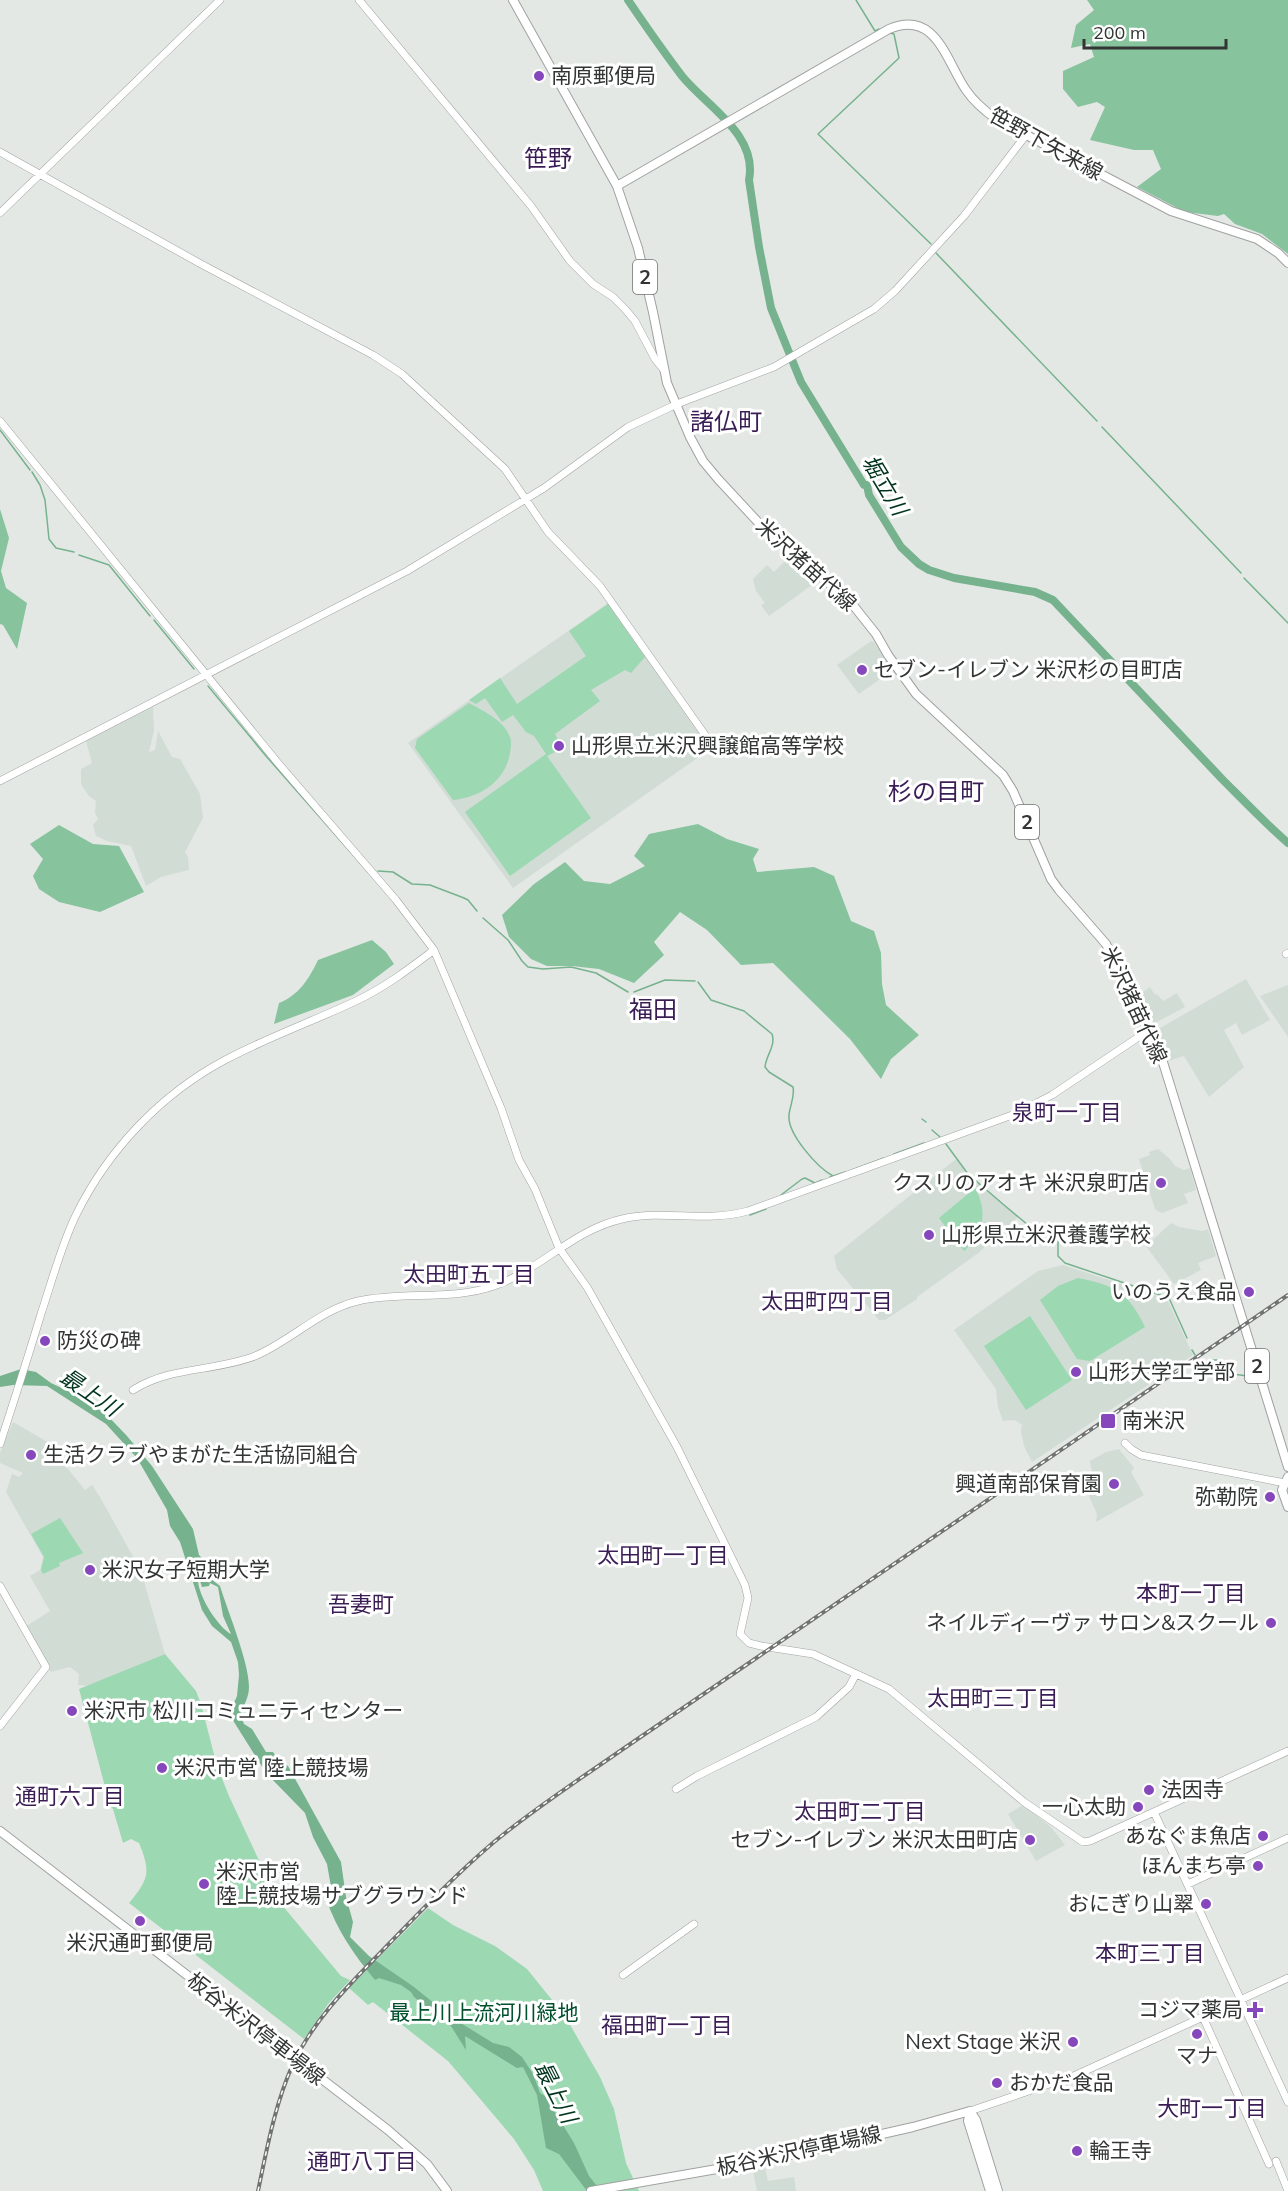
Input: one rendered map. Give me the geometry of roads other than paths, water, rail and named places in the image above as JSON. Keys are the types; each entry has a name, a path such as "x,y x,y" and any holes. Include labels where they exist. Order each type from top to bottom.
{"main road":[{"name":"米沢猪苗代線","path":"513,0 617,186 638,248 654,312 664,370 695,447 718,479 770,536 849,600 876,634 916,694 1003,775 1013,791 1052,879 1106,944 1162,1059 1288,1467"},
{"name":"笹野下矢来線","path":"617,186 889,29 913,24 927,30 936,38 965,89 996,119 1171,211 1257,239 1288,263"},
{"path":"1287,1480 1282,1495 1288,1507"},
{"name":"板谷米沢停車場線","path":"0,1831 388,2130 428,2164 447,2191"},
{"path":"970,2112 969,2121 990,2191"},
{"path":"970,2112 975,2120 998,2191"},
{"name":"板谷米沢停車場線","path":"591,2191 763,2161 970,2112"}],"street":[{"path":"0,213 220,0"},
{"path":"359,0 531,206 570,261 593,284 625,309 635,321 655,359 664,370"},
{"path":"0,781 383,584 555,481 628,427 677,404 761,373 788,360 886,300 974,204 1026,135"},
{"path":"0,152 201,264 386,363 410,382 493,456 513,479 548,532 600,586 715,749"},
{"path":"0,421 278,763 396,900 434,950 501,1108 519,1160 535,1189 560,1248 591,1294 687,1465 745,1585 748,1598 740,1630 743,1638 755,1645 813,1654 898,1694 1024,1802 1078,1840 1090,1841 1288,1751"},
{"path":"0,1444 56,1269 76,1216 108,1162 146,1118 207,1070 373,992 434,950"},
{"path":"134,1390 150,1380 171,1373 229,1365 257,1355 282,1342 328,1312 345,1305 367,1299 456,1293 493,1286 522,1272 591,1229 624,1218 644,1215 712,1218 737,1214 1000,1120 1052,1095 1149,1029"},
{"path":"1125,1443 1141,1455 1287,1480"},
{"path":"0,1586 46,1667 0,1726"},
{"path":"676,1789 697,1776 816,1717 849,1688 856,1674"},
{"path":"1154,1812 1288,2102"},
{"path":"1188,1884 1288,1838"},
{"path":"624,1975 694,1924"},
{"path":"970,2112 1076,2075 1288,1978"},
{"path":"1203,2017 1288,2191"}],"waterway":[{"name":"堀立川","path":"628,0 682,76 728,122 746,149 750,164 749,180 759,247 771,308 801,382 864,485 867,485 869,495 901,547 929,570 954,578 1035,592 1053,600 1222,779 1288,843"},
{"path":"856,0 875,31 879,29"},
{"path":"890,33 894,34 899,58 818,134 931,244"},
{"path":"936,253 1097,421"},
{"path":"1102,427 1241,573"},
{"path":"0,430 30,470"},
{"path":"32,472 45,500 49,539 56,548 74,552"},
{"path":"79,555 109,565 150,616"},
{"path":"1244,578 1288,623"},
{"path":"154,620 194,669"},
{"path":"208,686 369,873"},
{"path":"378,871 393,872 412,884 430,885 464,898 477,911"},
{"path":"483,918 508,940 528,967 543,969 571,967 596,973 628,992"},
{"path":"634,992 665,980 695,981"},
{"path":"698,982 711,1000 744,1011 772,1034 773,1043 765,1067 793,1087 789,1115 793,1131 812,1158 833,1176"},
{"path":"922,1119 926,1122"},
{"path":"932,1130 940,1137"},
{"path":"894,1154 924,1143"},
{"path":"946,1144 968,1174 1028,1225 1051,1229 1056,1233 1058,1256 1065,1263 1169,1298 1187,1338"},
{"path":"852,1170 884,1158"},
{"path":"830,1177 845,1172"},
{"path":"781,1195 802,1179 805,1178 815,1183 822,1180"},
{"path":"750,1215 766,1209"},
{"path":"1192,1350 1195,1355"},
{"path":"1204,1364 1218,1360 1232,1374 1256,1377"}],"railway":[{"path":"258,2191 281,2095 293,2064 311,2032 358,1976 437,1894 494,1842 574,1783 1288,1295"}],"place":[{"name":"南原郵便局","path":"539,76"},
{"name":"セブン-イレブン 米沢杉の目町店","path":"862,670"},
{"name":"山形県立米沢興譲館高等学校","path":"559,746"},
{"name":"クスリのアオキ 米沢泉町店","path":"1161,1183"},
{"name":"山形県立米沢養護学校","path":"929,1235"},
{"name":"いのうえ食品","path":"1249,1292"},
{"name":"防災の碑","path":"45,1341"},
{"name":"山形大学工学部","path":"1076,1372"},
{"name":"南米沢","path":"1108,1421"},
{"name":"生活クラブやまがた生活協同組合","path":"31,1455"},
{"name":"興道南部保育園","path":"1114,1484"},
{"name":"弥勒院","path":"1270,1497"},
{"name":"米沢女子短期大学","path":"90,1570"},
{"name":"ネイルディーヴァ サロン&スクール","path":"1271,1623"},
{"name":"米沢市 松川コミュニティセンター","path":"72,1711"},
{"name":"米沢市営 陸上競技場","path":"162,1768"},
{"name":"法因寺","path":"1149,1790"},
{"name":"一心太助","path":"1138,1807"},
{"name":"あなぐま魚店","path":"1263,1836"},
{"name":"セブン-イレブン 米沢太田町店","path":"1030,1840"},
{"name":"ほんまち亭","path":"1258,1866"},
{"name":"米沢市営 陸上競技場サブグラウンド","path":"204,1884"},
{"name":"おにぎり山翠","path":"1206,1904"},
{"name":"米沢通町郵便局","path":"140,1921"},
{"name":"コジマ薬局","path":"1255,2010"},
{"name":"マナ","path":"1197,2034"},
{"name":"Next Stage 米沢","path":"1073,2042"},
{"name":"おかだ食品","path":"997,2083"},
{"name":"輪王寺","path":"1077,2151"}],"district":[{"name":"笹野","path":"548,159"},
{"name":"諸仏町","path":"726,422"},
{"name":"杉の目町","path":"936,792"},
{"name":"福田","path":"653,1010"},
{"name":"泉町一丁目","path":"1067,1112"},
{"name":"太田町五丁目","path":"469,1274"},
{"name":"太田町四丁目","path":"827,1301"},
{"name":"太田町一丁目","path":"663,1555"},
{"name":"本町一丁目","path":"1191,1593"},
{"name":"吾妻町","path":"361,1604"},
{"name":"太田町三丁目","path":"993,1698"},
{"name":"通町六丁目","path":"70,1796"},
{"name":"太田町二丁目","path":"860,1811"},
{"name":"本町三丁目","path":"1150,1953"},
{"name":"福田町一丁目","path":"667,2025"},
{"name":"大町一丁目","path":"1212,2108"},
{"name":"通町八丁目","path":"362,2161"}],"water label":[{"name":"最上川","path":"90,1392"},
{"name":"最上川","path":"556,2092"}],"park label":[{"name":"最上川上流河川緑地","path":"484,2013"}]}
